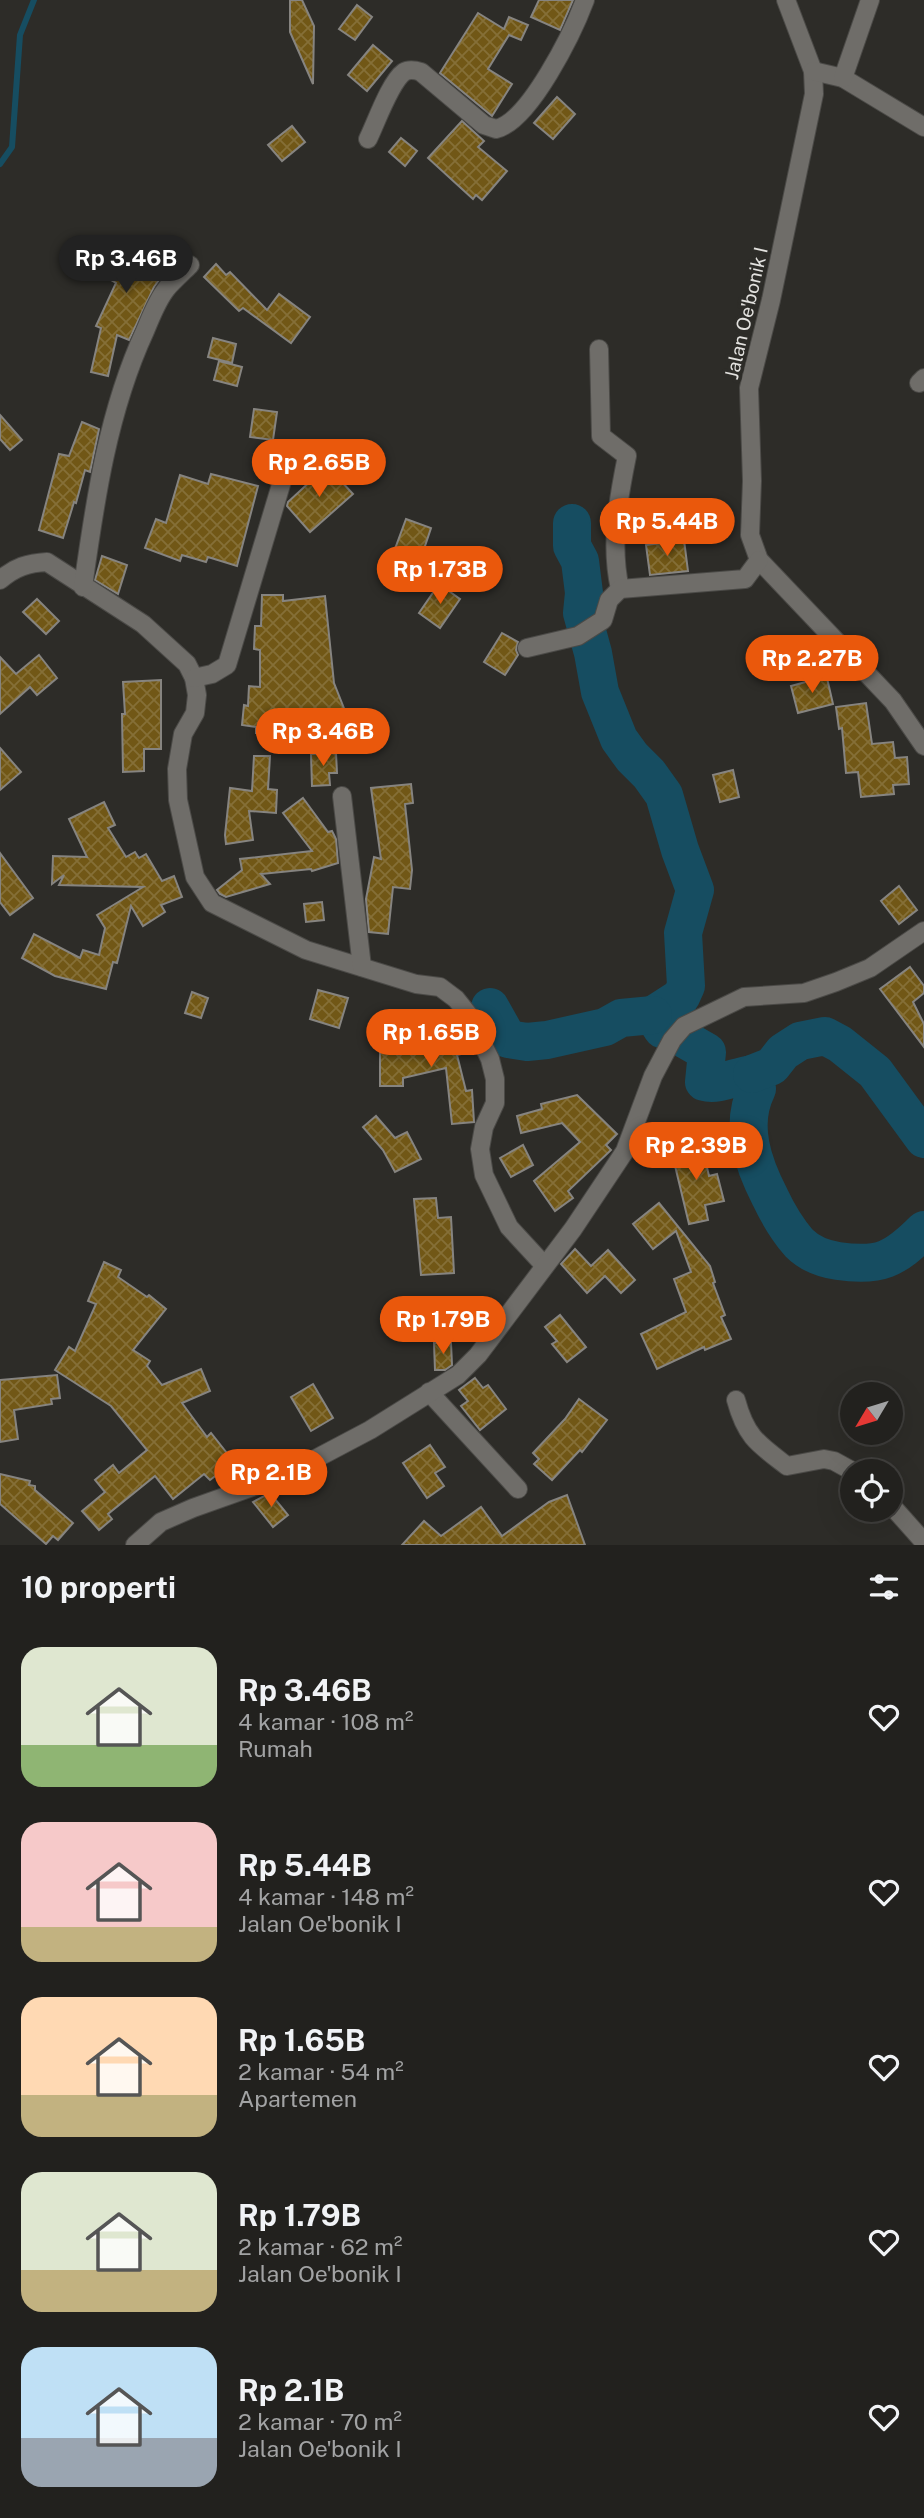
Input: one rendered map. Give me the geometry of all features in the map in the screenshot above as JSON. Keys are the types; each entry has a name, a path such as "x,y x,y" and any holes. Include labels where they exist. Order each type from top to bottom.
{"street":[{"path":"368,139 396,82 405,72 413,70 421,72 484,125 496,129 513,122 571,37 585,0"},
{"name":"Jalan Oe'bonik I","path":"786,0 813,71 814,94 771,300 749,388 752,481 750,535 759,560 893,701 924,746"},
{"path":"843,79 870,0"},
{"path":"813,71 843,79 924,127"},
{"path":"83,587 96,492 118,403 160,298 190,265"},
{"path":"599,349 601,436 627,456 620,493 614,563 620,589"},
{"path":"194,678 212,674 227,665 283,478"},
{"path":"527,648 578,636 603,620 609,600 620,589 745,579 759,560"},
{"path":"0,580 13,569 47,562 143,624 187,664 194,678 197,695 195,713 183,734 177,769 178,800 195,877 212,903 306,950 416,984 440,987 456,999 468,1014 490,1059 495,1079 495,1103 484,1127 480,1149 484,1175 509,1227 544,1265"},
{"path":"342,796 362,967"},
{"path":"135,1545 161,1522 284,1476 370,1430 458,1375 478,1356 573,1229 625,1151 653,1076 672,1040 684,1026 744,997 804,993 836,982 870,968 924,931"},
{"path":"429,1392 518,1489"},
{"path":"736,1399 742,1422 754,1440 787,1466 824,1459 840,1466"},
{"path":"903,1518 924,1542"}],"building":[{"path":"290,0 302,0 314,26 313,84 290,32"},
{"path":"539,0 573,0 560,30 531,17"},
{"path":"357,5 372,17 355,40 339,29"},
{"path":"478,13 504,29 509,17 528,25 521,40 509,35 488,69 512,84 492,116 440,73"},
{"path":"373,45 392,61 367,91 348,75"},
{"path":"557,97 575,114 553,139 534,123"},
{"path":"462,121 484,141 478,147 507,171 482,200 476,195 473,199 428,158"},
{"path":"292,126 305,142 282,161 268,145"},
{"path":"401,138 417,151 405,166 389,152"},
{"path":"169,240 182,257 165,272 154,287 129,340 117,335 108,376 91,372 101,328 96,326 116,283 87,266 100,242 138,265"},
{"path":"216,264 226,275 230,272 267,310 279,294 310,317 291,343 243,308 239,311 204,277"},
{"path":"213,338 236,344 232,363 208,357"},
{"path":"219,361 242,367 237,386 214,380"},
{"path":"254,409 277,412 273,440 250,437"},
{"path":"0,415 22,440 10,450 0,439"},
{"path":"82,422 99,429 90,472 85,470 63,538 39,530 59,454 69,456"},
{"path":"327,466 353,494 310,532 287,506 288,502"},
{"path":"211,474 258,486 237,566 208,557 206,562 182,555 180,561 145,548 156,519 166,523 180,475 208,484"},
{"path":"406,519 431,528 421,558 395,549"},
{"path":"684,540 688,571 650,575 646,545"},
{"path":"102,556 127,565 118,594 95,580"},
{"path":"439,584 460,599 440,628 419,613"},
{"path":"262,595 283,595 283,601 325,596 334,683 347,716 305,733 256,733 256,727 242,725 244,705 248,706 249,686 260,687 260,650 254,649 255,626 261,626"},
{"path":"37,599 59,621 46,634 23,612"},
{"path":"502,633 518,642 518,655 505,675 484,662"},
{"path":"39,655 57,678 37,695 30,687 0,714 0,657 16,674"},
{"path":"827,678 833,704 798,713 791,686"},
{"path":"161,680 161,749 144,749 144,771 123,772 123,682"},
{"path":"866,703 872,744 893,742 895,758 907,757 909,784 893,785 894,794 861,797 858,772 846,773 842,728 839,729 836,707"},
{"path":"0,748 21,772 0,790"},
{"path":"336,753 337,773 329,773 330,785 312,786 311,754"},
{"path":"254,756 270,756 268,789 277,790 276,813 249,811 253,840 226,844 230,788 252,791"},
{"path":"733,770 739,797 720,802 713,775"},
{"path":"411,784 413,803 405,804 412,870 410,889 393,887 388,934 369,932 366,899 374,857 381,859 371,788"},
{"path":"303,798 328,832 332,831 336,839 338,863 312,871 261,874 270,884 226,897 220,894 217,890 242,870 240,859 312,851 283,813"},
{"path":"104,802 115,825 108,828 126,857 135,852 139,858 146,854 162,881 174,876 182,897 161,905 165,912 143,926 131,906 117,963 113,962 106,989 55,976 22,958 34,934 80,958 83,950 99,955 105,928 97,915 143,887 59,885 64,875 52,884 53,856 87,857 69,819"},
{"path":"0,853 33,898 10,915 0,902"},
{"path":"899,886 917,910 899,924 881,901"},
{"path":"322,902 324,920 306,922 304,904"},
{"path":"910,967 924,986 924,993 913,1002 924,1024 924,1047 880,989"},
{"path":"318,990 348,998 339,1028 310,1019"},
{"path":"192,992 208,998 201,1018 185,1013"},
{"path":"450,1025 453,1039 457,1039 461,1054 457,1055 466,1091 472,1090 474,1122 452,1124 446,1068 403,1078 403,1086 380,1086 380,1049 424,1049 420,1032"},
{"path":"577,1095 617,1134 606,1145 611,1150 568,1191 573,1198 555,1211 534,1181 580,1142 562,1123 521,1133 517,1116 542,1109 541,1104"},
{"path":"376,1116 395,1138 407,1132 421,1159 395,1172 383,1150 363,1127"},
{"path":"701,1142 709,1176 717,1174 724,1201 705,1205 708,1220 689,1224 671,1149"},
{"path":"523,1145 533,1165 511,1177 500,1158"},
{"path":"436,1198 438,1218 451,1217 454,1273 421,1275 414,1199"},
{"path":"659,1203 710,1266 715,1282 713,1283 725,1315 721,1317 731,1339 705,1350 704,1347 657,1369 641,1334 686,1312 674,1279 691,1272 676,1231 653,1249 633,1224"},
{"path":"575,1249 591,1266 608,1250 635,1280 621,1293 605,1276 587,1293 561,1264"},
{"path":"104,1262 121,1270 118,1277 147,1297 149,1295 166,1309 133,1350 150,1361 147,1366 162,1385 201,1369 210,1391 182,1403 207,1437 211,1433 234,1462 210,1480 204,1474 173,1499 155,1476 108,1514 112,1519 99,1530 82,1511 105,1492 95,1480 113,1465 119,1473 147,1450 111,1406 55,1370 69,1347 75,1351 96,1304 88,1301"},
{"path":"560,1315 586,1347 567,1362 552,1344 557,1341 545,1327"},
{"path":"434,1343 451,1343 452,1365 445,1370 435,1370"},
{"path":"57,1375 60,1398 51,1399 52,1404 14,1410 18,1439 0,1442 0,1380"},
{"path":"475,1378 483,1388 488,1385 506,1409 480,1430 461,1406 468,1401 459,1390"},
{"path":"313,1384 333,1418 311,1431 291,1397"},
{"path":"579,1399 607,1420 582,1452 580,1450 552,1480 534,1464 539,1459 533,1453 565,1419"},
{"path":"430,1445 445,1467 435,1473 444,1486 427,1498 403,1463"},
{"path":"0,1474 30,1481 29,1485 35,1486 35,1490 73,1523 58,1540 53,1536 46,1544 0,1504"},
{"path":"270,1493 288,1515 273,1527 253,1502"},
{"path":"567,1495 585,1545 402,1545 424,1521 441,1536 481,1507 502,1536 549,1502"}],"waterway":[{"path":"0,164 12,147 20,35 34,0"},
{"path":"572,523 572,546 580,561 584,593 582,613 600,692 619,739 664,795 695,890 683,933 686,986 681,997 653,1015 662,1029 676,1028 686,1040 707,1052 704,1082 722,1082 752,1074 757,1089 749,1116 750,1144 754,1158 776,1209 803,1247 833,1260 876,1262 895,1255 924,1230"},
{"path":"490,1007 508,1039 527,1042 605,1027 621,1018 653,1015"},
{"path":"752,1074 772,1066 783,1052 800,1041 825,1036 840,1044 875,1072 924,1139"}]}
